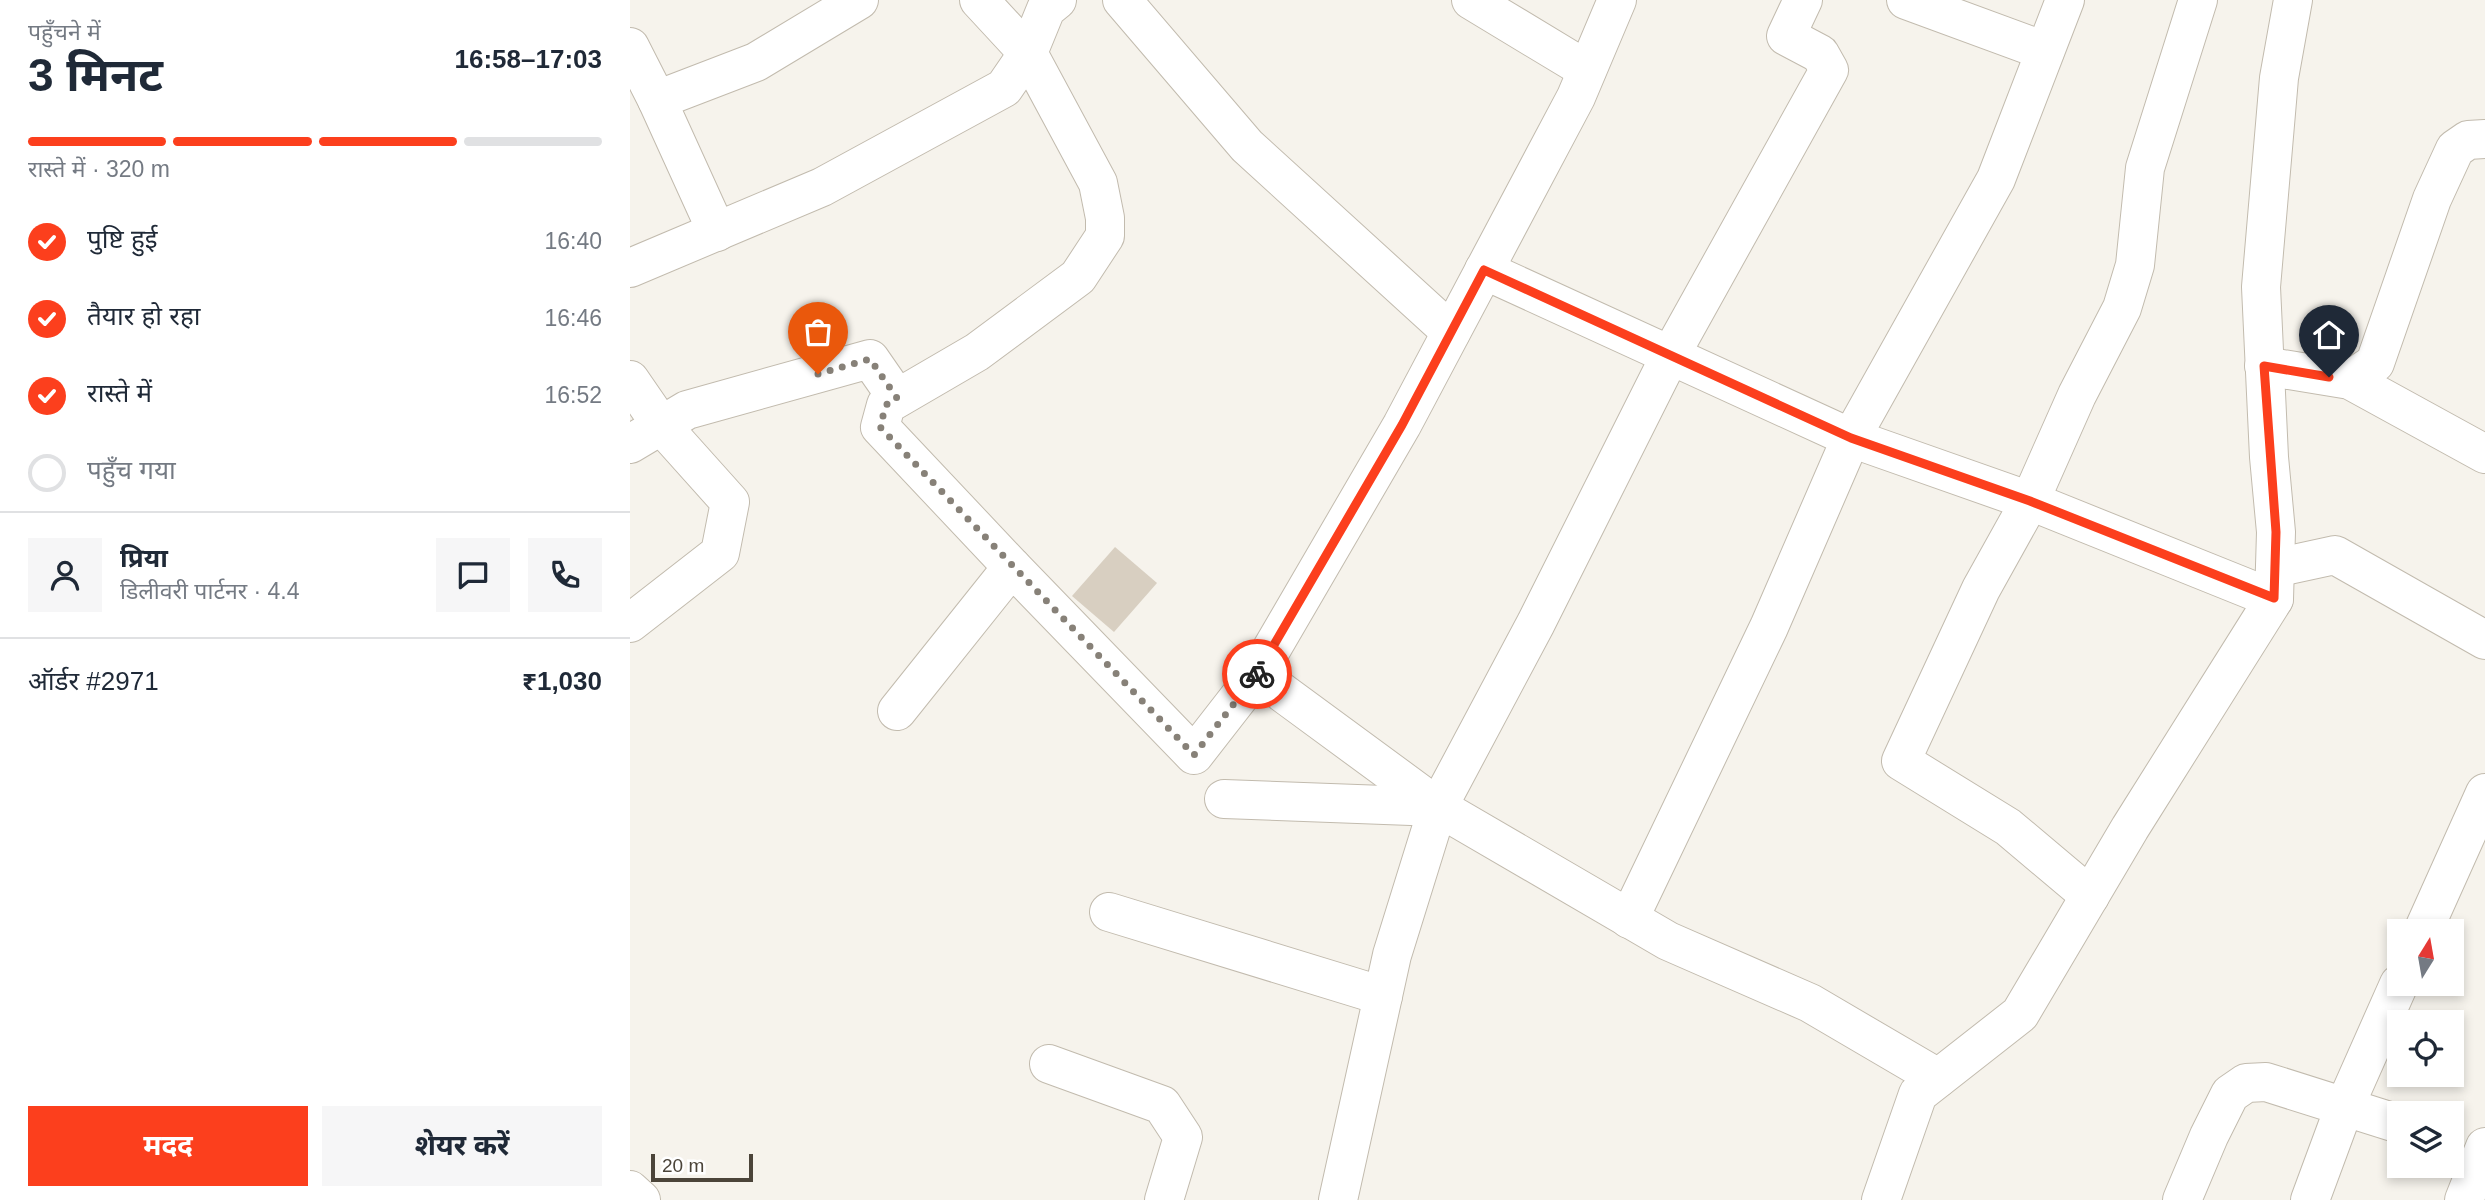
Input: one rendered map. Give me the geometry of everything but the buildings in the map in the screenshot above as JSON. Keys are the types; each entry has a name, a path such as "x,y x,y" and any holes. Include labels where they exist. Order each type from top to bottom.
{"street":[{"path":"657,100 756,62 859,0"},
{"path":"979,0 1028,53 1098,183 1105,218 1105,236 1078,277 976,352 886,405 880,427 1194,755 1257,674 1402,425 1576,97 1617,0"},
{"path":"630,268 822,187 1004,88 1028,53 1046,9 1057,0"},
{"path":"1122,0 1247,146 1451,331"},
{"path":"1471,0 1587,70"},
{"path":"1338,1200 1392,955 1438,807 1671,354 1829,70 1820,54 1786,36 1803,0"},
{"path":"1906,0 2045,51"},
{"path":"1629,919 1769,627 1851,438 1996,179 2065,0"},
{"path":"2091,896 2008,827 1901,761 1981,589 2030,501 2077,395 2122,308 2135,265 2145,168 2198,0"},
{"path":"1881,1200 1918,1094 2020,1014 2274,583 2276,532 2261,287 2279,78 2293,0"},
{"path":"630,47 717,232"},
{"path":"2350,380 2375,363 2432,199 2455,149 2468,140 2485,139"},
{"path":"1484,270 1851,438 2274,583 2335,555 2485,640"},
{"path":"646,435 687,410 870,359 897,398"},
{"path":"2264,366 2350,380 2485,454"},
{"path":"630,380 646,435 730,502 720,553 630,623"},
{"path":"897,711 1012,567"},
{"path":"1257,674 1438,807 1668,941 1810,1003 1938,1078"},
{"path":"2428,919 2485,793"},
{"path":"1224,800 1438,807"},
{"path":"1108,912 1383,996"},
{"path":"2310,1200 2344,1108 2394,996"},
{"path":"1049,1064 1162,1105 1183,1137 1164,1200"},
{"path":"2182,1200 2208,1136 2230,1094 2246,1083 2266,1082 2387,1121"},
{"path":"2464,1200 2476,1147"},
{"path":"630,1190 641,1200"}],"way so far":[{"path":"818,374 870,359 897,398 886,405 880,427 1194,755 1257,674"}],"route":[{"path":"1257,674 1402,425 1484,270 1851,438 2030,501 2228,582 2274,598 2276,532 2264,366 2329,377"}]}
